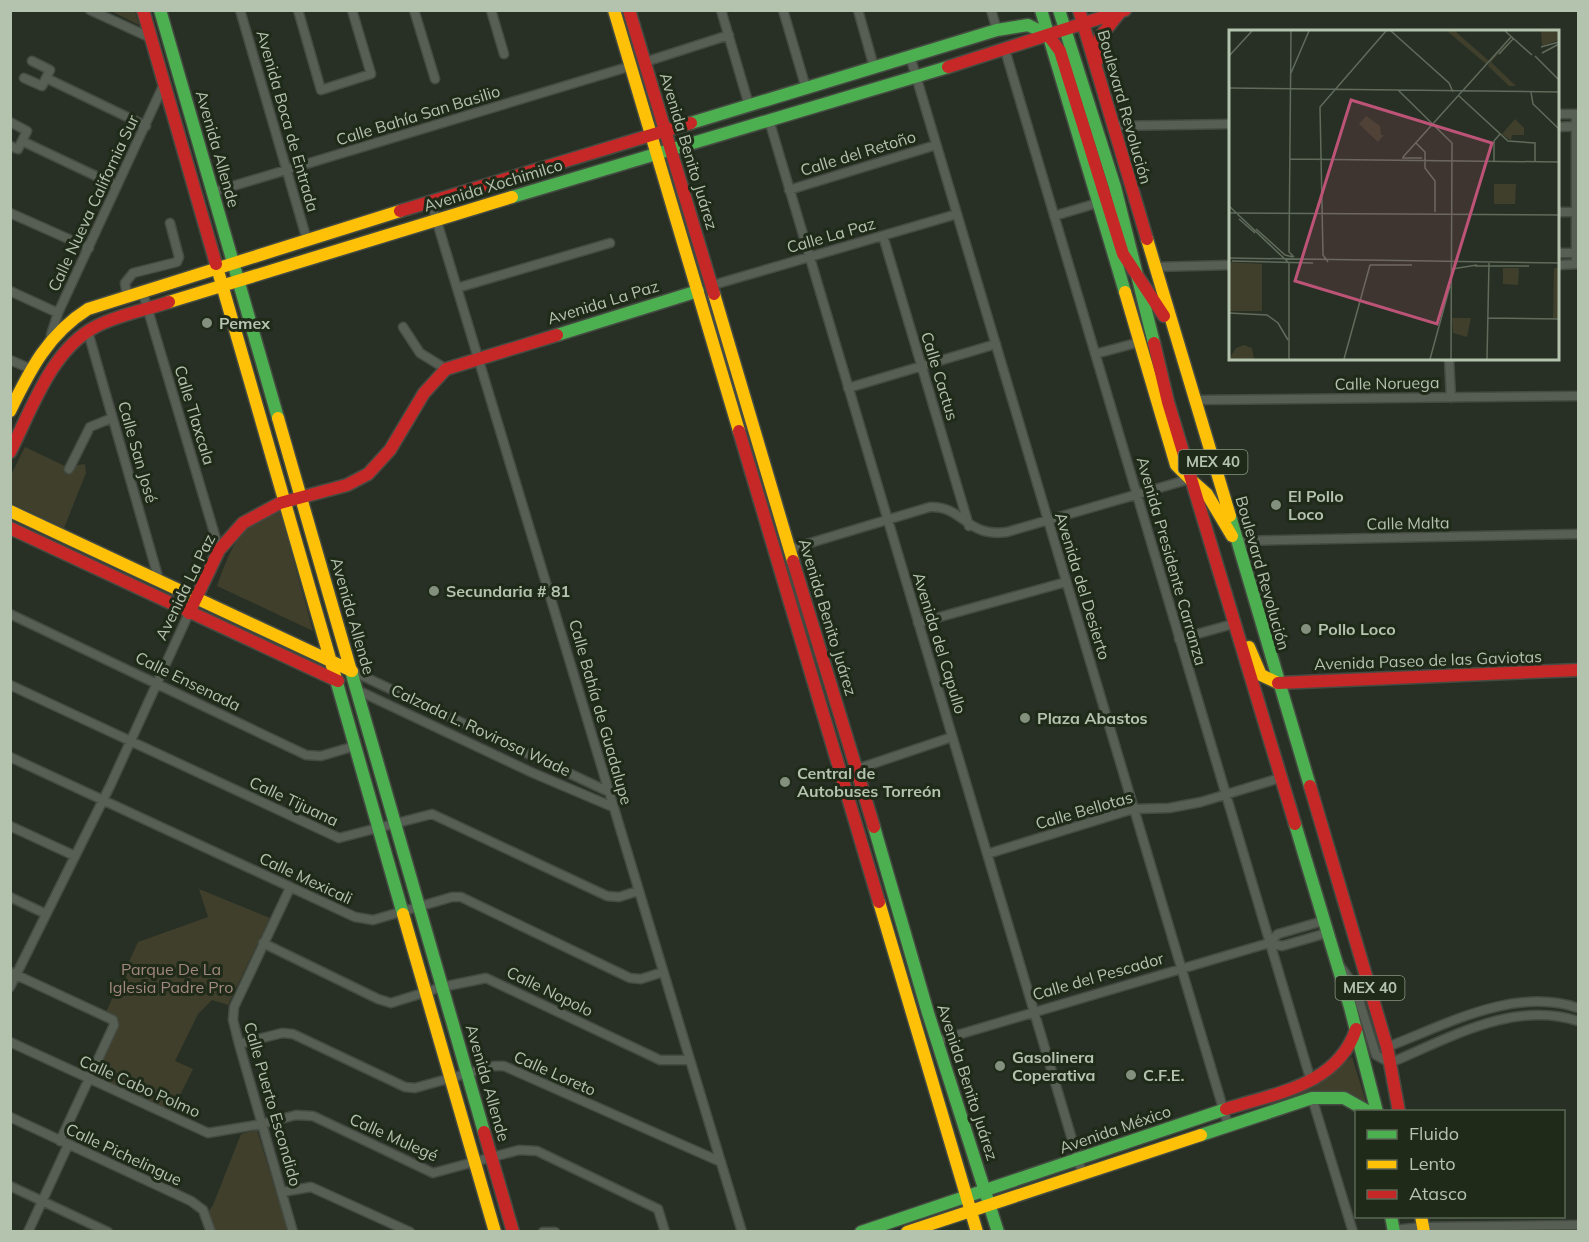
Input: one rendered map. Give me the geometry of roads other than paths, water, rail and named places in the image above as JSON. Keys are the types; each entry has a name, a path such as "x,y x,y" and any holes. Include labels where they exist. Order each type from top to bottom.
{"main road":[{"name":"Avenida Allende","path":"143,10 495,1232"},
{"name":"Avenida Allende","path":"159,10 513,1232"},
{"name":"Avenida Benito Juárez","path":"614,10 977,1232"},
{"name":"Avenida Benito Juárez","path":"629,10 713,285 928,1013 998,1232"},
{"path":"1041,10 1048,35 1060,51 1176,465 1207,494 1226,529 1237,541"},
{"name":"MEX 40","path":"1059,10 1111,176 1139,280 1150,337 1190,479 1356,1029 1376,1110"},
{"name":"Boulevard Revolución","path":"1079,10 1387,1047 1399,1110"},
{"name":"Avenida Xochimilco","path":"10,452 64,352 88,332 147,308 1005,50 1115,12"},
{"path":"1096,68 1100,37 1115,12"},
{"name":"Avenida Xochimilco","path":"10,411 51,335 68,319 88,309 233,262 997,30 1028,25 1048,35"},
{"path":"1102,201 1124,254 1139,280 1157,303 1179,346"},
{"name":"Avenida La Paz","path":"189,613 219,549 241,522 284,501 353,482 367,475 381,460 427,388 446,369 478,357 698,291"},
{"path":"749,467 765,462"},
{"name":"Calzada L. Rovirosa Wade","path":"10,511 351,671"},
{"name":"Calzada L. Rovirosa Wade","path":"10,528 357,690"},
{"path":"1233,624 1244,636 1258,673 1266,680 1278,683"},
{"name":"Avenida Paseo de las Gaviotas","path":"1278,683 1578,670"},
{"path":"818,699 829,711 844,755 857,769 843,782"},
{"path":"906,995 916,998 928,1013"},
{"name":"Avenida México","path":"861,1232 1311,1081 1336,1066 1352,1043 1356,1029"},
{"name":"Avenida México","path":"907,1232 1312,1098 1344,1098 1365,1110"}],"street":[{"path":"90,10 151,38"},
{"name":"Avenida Boca de Entrada","path":"240,10 307,240"},
{"path":"297,10 321,90 371,74 352,10"},
{"path":"414,10 435,79"},
{"path":"491,10 504,54"},
{"path":"721,10 749,105"},
{"path":"783,10 806,88"},
{"path":"858,10 874,67"},
{"path":"991,10 997,30"},
{"path":"645,62 729,35"},
{"name":"Avenida Presidente Carranza","path":"1005,50 1311,1081"},
{"name":"Avenida del Desierto","path":"910,56 1228,1125"},
{"path":"24,78 42,86 50,70 32,61"},
{"name":"Calle Bahía San Basilio","path":"213,192 631,66"},
{"path":"46,78 146,126"},
{"name":"Calle Nueva California Sur","path":"51,335 58,314 164,84"},
{"path":"1559,114 1577,114 1577,264 1559,265"},
{"name":"Avenida del Capullo","path":"769,120 1082,1173"},
{"path":"10,122 27,131 22,141 14,148"},
{"path":"1114,126 1229,124"},
{"path":"1559,127 1577,126"},
{"path":"22,141 117,186"},
{"name":"Calle del Retoño","path":"789,190 936,145"},
{"path":"1054,216 1102,201"},
{"name":"Calle Bahía de Guadalupe","path":"431,202 742,1232"},
{"path":"1559,212 1577,212"},
{"path":"10,213 89,248"},
{"name":"Calle La Paz","path":"713,285 957,214"},
{"path":"127,295 126,278 147,268 177,262 179,257 170,223"},
{"name":"Calle Cactus","path":"883,236 969,526"},
{"path":"457,288 610,243"},
{"path":"1559,253 1577,253"},
{"path":"1155,267 1229,265"},
{"name":"Calle Tlaxcala","path":"142,290 219,549"},
{"path":"10,291 58,314"},
{"path":"403,327 420,353 446,369"},
{"name":"Calle San José","path":"88,332 159,580"},
{"path":"1095,354 1140,342"},
{"path":"848,388 996,344"},
{"path":"10,360 31,369"},
{"path":"1449,360 1451,398"},
{"name":"Calle Noruega","path":"1195,400 1578,396"},
{"path":"69,469 90,427 112,418"},
{"path":"790,549 939,507 956,514 969,526 990,534 1048,520 1190,479"},
{"name":"Calle Malta","path":"1237,541 1578,534"},
{"path":"918,623 1066,582"},
{"name":"Avenida La Paz","path":"10,987 13,974 75,856 189,613"},
{"name":"Calle Ensenada","path":"10,614 157,682 306,755 321,756 355,746"},
{"path":"1179,639 1233,624"},
{"name":"Calzada L. Rovirosa Wade","path":"351,671 609,792"},
{"name":"Calle Tijuana","path":"10,685 339,838 432,814 441,816 607,896 619,897 638,891"},
{"name":"Calzada L. Rovirosa Wade","path":"357,690 533,773 613,807"},
{"path":"857,769 952,737"},
{"name":"Calle Mexicali","path":"10,757 290,888 364,920 452,897 461,897 630,978 641,979 663,972"},
{"name":"Calle Bellotas","path":"987,854 1133,808 1184,806 1280,778"},
{"path":"10,826 75,856"},
{"name":"Calle Puerto Escondido","path":"290,888 234,1007 233,1020 293,1232"},
{"path":"10,897 46,914"},
{"path":"1269,943 1278,934 1323,921"},
{"path":"1269,943 1282,946 1327,933"},
{"name":"Calle del Pescador","path":"937,1041 1034,1010 1269,943"},
{"name":"Calle Nopolo","path":"263,944 378,999 391,1003 476,978 494,981 660,1060 672,1062 689,1060"},
{"path":"1335,958 1355,987 1377,1055 1390,1063 1482,1025 1515,1016 1544,1013 1578,1021"},
{"path":"13,974 113,1020 114,1025 89,1080 42,1202 28,1232"},
{"path":"1387,1047 1478,1013 1530,1001 1578,1008"},
{"path":"1478,1013 1482,1025"},
{"name":"Calle Loreto","path":"239,1044 282,1033 293,1034 405,1087 423,1087 494,1066 515,1069 634,1126 721,1162"},
{"name":"Calle Cabo Polmo","path":"10,1042 207,1133 262,1124"},
{"path":"1312,1098 1353,1232"},
{"name":"Calle Mulegé","path":"262,1124 296,1115 312,1116 433,1173 519,1150 537,1151 658,1209 665,1232"},
{"name":"Calle Pichelingue","path":"10,1117 191,1201 203,1210 211,1232"},
{"path":"10,1186 108,1232"},
{"path":"282,1192 311,1187 410,1232"},
{"path":"1393,1231 1422,1225 1578,1225"},
{"path":"543,1232 555,1232"}],"place":[{"name":"Pemex","path":"207,323"},
{"name":"El Pollo Loco","path":"1276,505"},
{"name":"Secundaria # 81","path":"434,591"},
{"name":"Pollo Loco","path":"1306,629"},
{"name":"Plaza Abastos","path":"1025,718"},
{"name":"Central de Autobuses Torreón","path":"785,782"},
{"name":"Gasolinera Coperativa","path":"1000,1066"},
{"name":"C.F.E.","path":"1131,1075"}],"park label":[{"name":"Parque De La Iglesia Padre Pro","path":"171,978"}]}
